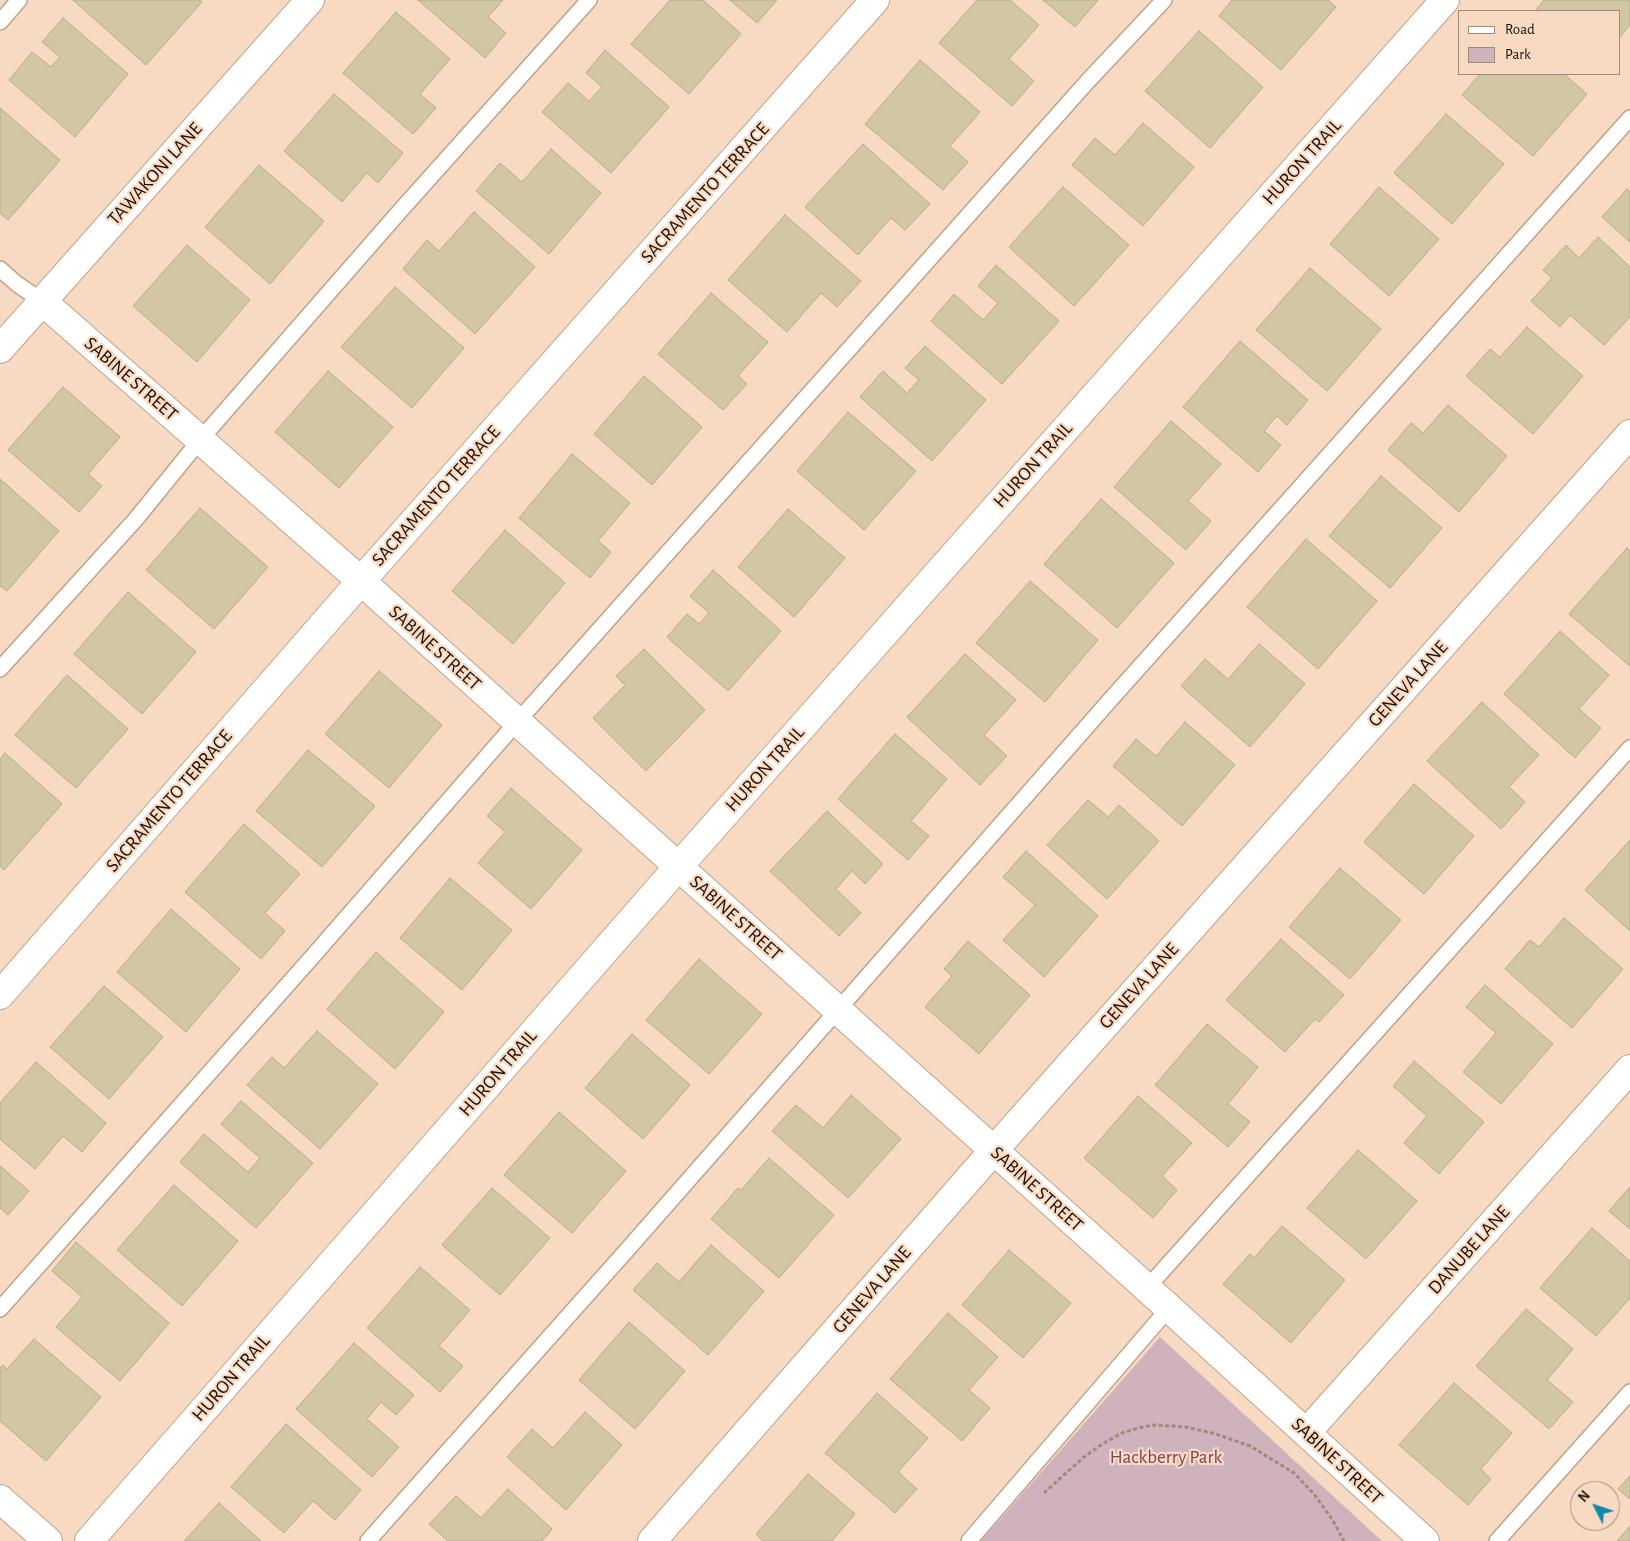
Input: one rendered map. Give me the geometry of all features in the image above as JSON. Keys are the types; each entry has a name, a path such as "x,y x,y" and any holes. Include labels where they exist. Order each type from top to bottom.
{"street":[{"name":"TAWAKONI LANE","path":"0,349 310,0"},
{"name":"SACRAMENTO TERRACE","path":"0,995 360,581 875,0"},
{"name":"HURON TRAIL","path":"88,1541 678,867 1446,0"},
{"name":"SABINE STREET","path":"42,301 360,581 1170,1308 1424,1541"},
{"name":"GENEVA LANE","path":"652,1541 994,1150 1630,434"},
{"name":"DANUBE LANE","path":"1307,1432 1630,1069"},
{"path":"0,1499 48,1541"}],"lane":[{"path":"0,22 20,0"},
{"path":"0,669 136,519 200,440 400,211 590,0"},
{"path":"0,1309 313,956 517,722 1016,162 1164,0"},
{"path":"368,1541 1118,692 1630,118"},
{"path":"0,269 17,284 42,301"},
{"path":"1147,1288 1630,748"},
{"path":"969,1541 1170,1308"},
{"path":"1497,1541 1630,1392"}],"path":[{"path":"1042,1496 1067,1470 1104,1443 1122,1433 1154,1425 1186,1427 1216,1434 1250,1446 1294,1473 1319,1501 1344,1541"}],"green space":[{"name":"Hackberry Park","path":"1160,1337 1382,1541 981,1541"}],"building":[{"path":"73,0 199,0 202,2 146,65"},
{"path":"418,0 503,0 488,17 506,33 485,58"},
{"path":"670,0 703,0 741,34 689,94 631,44"},
{"path":"730,0 777,0 757,23"},
{"path":"977,0 1010,0 1039,25 1009,59 1034,81 1012,106 939,43"},
{"path":"1043,0 1098,0 1075,27"},
{"path":"1232,0 1328,0 1336,7 1281,70 1219,16"},
{"path":"1544,0 1630,0 1630,25 1620,37 1620,10 1536,10"},
{"path":"396,12 450,59 420,94 436,108 413,134 343,73"},
{"path":"63,18 128,74 75,137 9,80 32,52 51,67 60,57 42,42"},
{"path":"1199,31 1263,87 1210,148 1145,91"},
{"path":"605,50 669,107 611,173 542,112 568,83 589,101 602,87 586,73"},
{"path":"920,60 980,112 950,146 968,162 943,190 865,124"},
{"path":"1479,75 1565,75 1587,94 1533,156 1462,95"},
{"path":"334,94 403,153 378,183 367,173 342,202 284,151"},
{"path":"0,108 60,160 8,220 0,213"},
{"path":"1446,114 1504,164 1452,224 1394,173"},
{"path":"1143,123 1194,167 1143,226 1072,165 1095,138 1115,155"},
{"path":"863,144 930,204 905,230 891,218 858,255 805,207"},
{"path":"551,149 601,193 549,254 476,191 500,163 522,182"},
{"path":"259,165 324,221 270,284 205,227"},
{"path":"1063,187 1129,245 1074,306 1009,247"},
{"path":"1379,187 1439,239 1389,296 1330,244"},
{"path":"1627,189 1630,192 1630,242 1602,217"},
{"path":"474,212 535,267 475,334 403,269 427,240 439,251"},
{"path":"785,215 861,281 837,307 821,293 787,332 728,280"},
{"path":"1598,237 1630,267 1630,317 1604,345 1570,315 1560,327 1531,301 1552,278 1543,270 1566,245 1579,258"},
{"path":"187,245 250,300 197,362 133,306"},
{"path":"996,265 1059,321 1002,384 931,321 954,294 983,320 998,303 978,286"},
{"path":"1310,268 1381,329 1327,391 1256,330"},
{"path":"395,287 464,348 412,408 341,347"},
{"path":"711,293 768,342 738,376 747,384 723,410 658,354"},
{"path":"1527,327 1583,376 1533,434 1466,376 1490,349 1500,357"},
{"path":"1240,341 1308,400 1287,425 1277,416 1264,431 1281,445 1258,472 1183,407"},
{"path":"925,346 986,400 932,461 860,397 883,371 907,393 919,380 905,368"},
{"path":"328,371 393,427 339,488 275,432"},
{"path":"644,376 702,427 652,485 594,434"},
{"path":"63,387 120,437 88,474 102,486 79,512 8,450"},
{"path":"1448,405 1507,456 1459,512 1388,450 1411,423 1423,433"},
{"path":"848,412 916,471 864,530 797,471"},
{"path":"1171,421 1221,464 1188,501 1211,521 1186,550 1114,487"},
{"path":"572,454 630,503 598,541 611,552 590,578 519,518"},
{"path":"1381,476 1442,528 1390,588 1329,536"},
{"path":"0,479 59,531 7,591 0,586"},
{"path":"1101,499 1174,563 1117,628 1044,564"},
{"path":"200,508 268,567 214,629 146,570"},
{"path":"788,509 845,558 794,617 738,567"},
{"path":"505,530 565,583 513,644 452,591"},
{"path":"1306,539 1377,601 1318,669 1247,607"},
{"path":"1627,548 1630,551 1630,666 1569,614"},
{"path":"713,570 781,631 728,691 667,637 687,614 699,624 709,613 690,596"},
{"path":"1030,581 1098,640 1045,702 976,643"},
{"path":"128,592 196,652 142,714 74,654"},
{"path":"1560,631 1609,675 1579,709 1601,728 1575,758 1504,694"},
{"path":"1259,644 1305,684 1250,747 1181,686 1205,659 1228,679"},
{"path":"644,649 705,710 646,771 593,718 625,685 616,676"},
{"path":"965,654 1016,700 984,735 1007,756 980,785 907,717"},
{"path":"379,671 442,725 389,788 325,734"},
{"path":"67,675 128,729 76,788 15,735"},
{"path":"1482,702 1539,755 1509,787 1525,802 1501,829 1427,761"},
{"path":"1185,722 1235,765 1182,826 1113,766 1136,739 1156,756"},
{"path":"895,734 947,779 911,821 929,836 908,860 838,799"},
{"path":"308,750 375,806 322,867 256,811"},
{"path":"5,753 62,804 4,870 0,866 0,759"},
{"path":"1414,784 1474,836 1424,894 1364,842"},
{"path":"511,788 582,850 531,909 478,863 505,832 487,816"},
{"path":"1088,800 1108,817 1119,805 1159,841 1107,899 1047,845"},
{"path":"827,811 883,864 865,884 852,871 836,889 861,913 839,936 770,871"},
{"path":"244,824 300,874 265,913 285,931 261,959 185,892"},
{"path":"1630,840 1630,931 1585,890"},
{"path":"1026,851 1098,916 1044,977 1003,940 1035,905 1003,877"},
{"path":"1340,868 1401,920 1350,979 1289,927"},
{"path":"450,878 512,930 462,990 400,938"},
{"path":"171,909 240,969 186,1032 117,972"},
{"path":"1564,918 1623,969 1572,1028 1505,969 1530,940 1539,947"},
{"path":"1281,939 1344,995 1319,1022 1315,1019 1285,1052 1226,1000"},
{"path":"968,941 1030,995 979,1054 925,1007 952,976 944,969"},
{"path":"376,952 444,1012 395,1069 327,1009"},
{"path":"699,959 762,1014 709,1074 646,1020"},
{"path":"1485,985 1553,1044 1501,1104 1463,1072 1496,1033 1466,1007"},
{"path":"104,986 163,1037 109,1099 50,1047"},
{"path":"1207,1024 1258,1067 1228,1104 1250,1122 1228,1147 1155,1085"},
{"path":"317,1031 378,1084 320,1149 247,1085 272,1057 284,1068"},
{"path":"632,1034 690,1085 643,1139 585,1088"},
{"path":"1414,1061 1484,1122 1439,1174 1404,1143 1427,1116 1393,1086"},
{"path":"36,1062 106,1123 82,1152 63,1136 35,1169 0,1139 0,1103"},
{"path":"851,1095 901,1139 848,1198 772,1131 796,1105 823,1128"},
{"path":"1138,1096 1192,1143 1162,1176 1177,1190 1153,1218 1084,1158"},
{"path":"241,1101 313,1163 256,1228 180,1162 204,1134 248,1172 260,1158 221,1124"},
{"path":"559,1112 626,1171 572,1233 504,1175"},
{"path":"1358,1150 1417,1201 1366,1259 1307,1208"},
{"path":"769,1158 834,1215 779,1278 711,1219 738,1188 741,1190"},
{"path":"0,1166 29,1191 8,1215 0,1208"},
{"path":"174,1185 238,1241 182,1306 117,1250"},
{"path":"1630,1187 1630,1229 1609,1211"},
{"path":"492,1188 550,1238 500,1295 442,1245"},
{"path":"1282,1226 1345,1280 1291,1343 1223,1284 1250,1254 1254,1258"},
{"path":"1592,1228 1630,1261 1630,1298 1596,1336 1540,1288"},
{"path":"76,1242 169,1323 120,1381 56,1327 82,1297 52,1271"},
{"path":"711,1245 764,1291 708,1355 633,1290 657,1263 679,1282"},
{"path":"1009,1250 1071,1303 1023,1358 962,1305"},
{"path":"420,1267 470,1310 439,1346 463,1366 440,1392 367,1328"},
{"path":"1526,1309 1573,1349 1547,1380 1573,1402 1549,1429 1476,1366"},
{"path":"948,1313 998,1357 969,1390 990,1408 962,1441 890,1379"},
{"path":"629,1322 685,1371 635,1429 579,1380"},
{"path":"34,1339 101,1397 46,1461 0,1421 0,1368 3,1365 7,1369"},
{"path":"354,1343 414,1395 396,1415 381,1402 367,1419 399,1447 372,1477 296,1409"},
{"path":"1454,1383 1512,1433 1481,1469 1491,1479 1468,1505 1399,1445"},
{"path":"877,1393 928,1438 898,1472 917,1489 895,1513 825,1453"},
{"path":"585,1412 622,1445 566,1510 507,1457 532,1429 553,1448"},
{"path":"286,1424 361,1490 335,1520 313,1501 284,1533 231,1487"},
{"path":"808,1474 855,1514 832,1541 763,1541 756,1534"},
{"path":"1630,1476 1630,1499 1620,1491 1620,1487"},
{"path":"508,1489 552,1529 542,1541 448,1541 429,1524 456,1496 481,1518"},
{"path":"219,1503 261,1541 184,1541"},
{"path":"1630,1526 1630,1541 1617,1541"}]}
